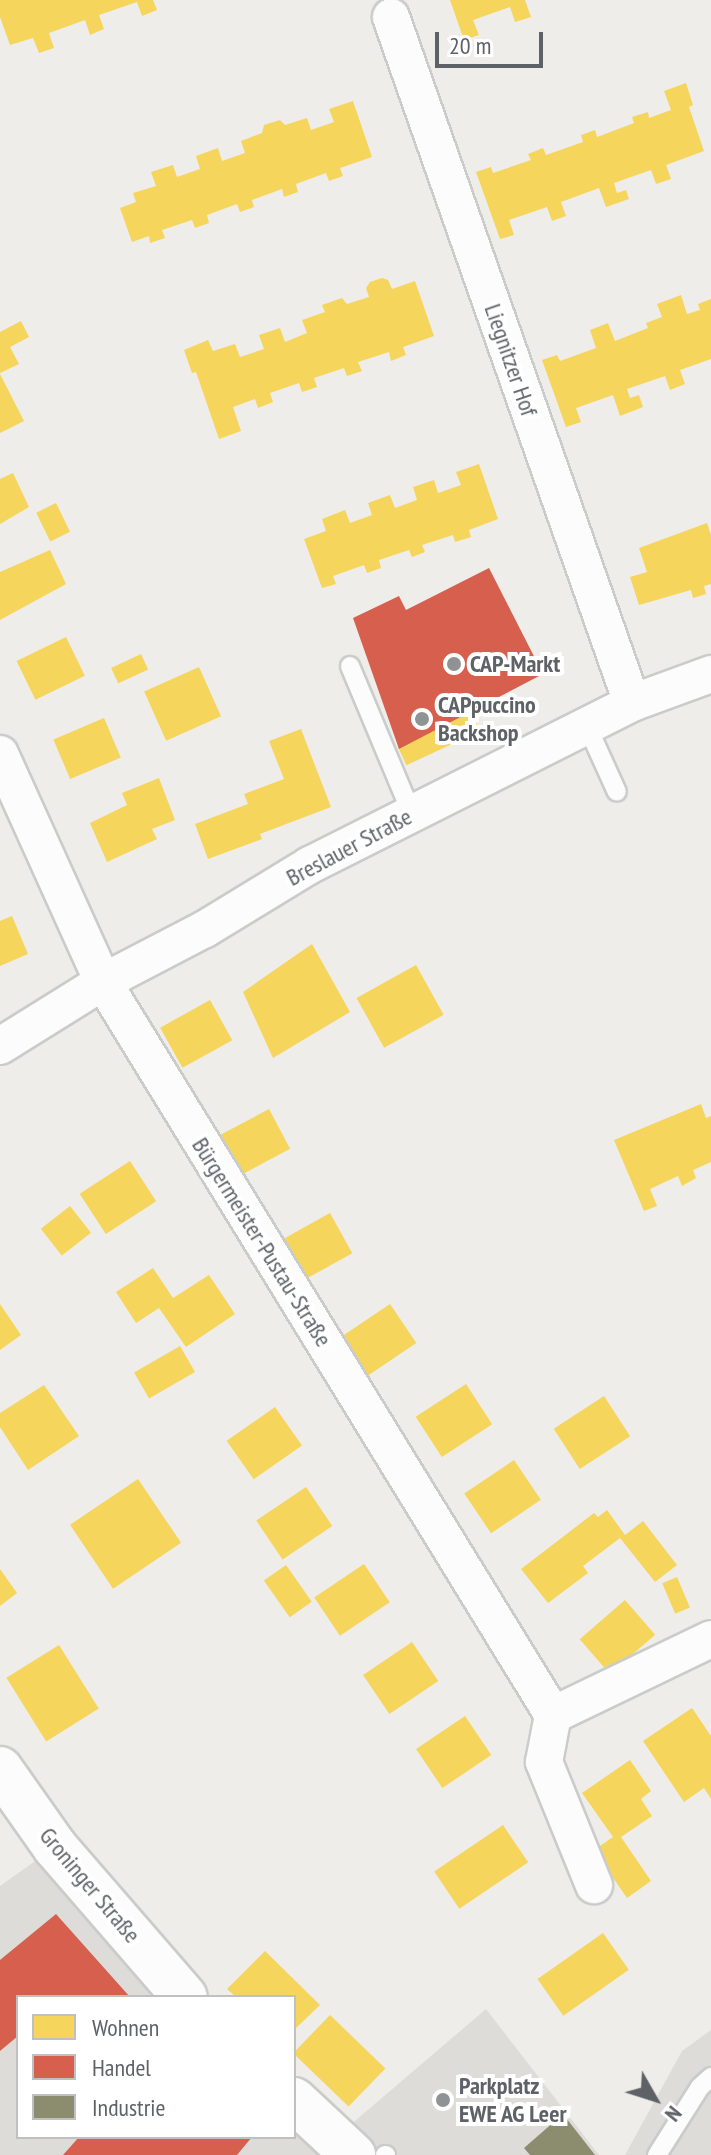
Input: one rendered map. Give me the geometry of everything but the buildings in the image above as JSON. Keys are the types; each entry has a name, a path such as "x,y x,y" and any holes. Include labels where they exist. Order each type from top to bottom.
{"street":[{"name":"Liegnitzer Hof","path":"391,17 632,703"},
{"name":"Breslauer Straße","path":"0,1046 103,982 205,929 310,865 632,703 711,674"},
{"name":"Bürgermeister-Pustau-Straße","path":"0,754 103,982 553,1715"},
{"path":"594,1885 544,1762 553,1715 711,1639"},
{"name":"Groninger Straße","path":"0,1769 55,1847 183,1995"},
{"path":"296,2102 353,2155"}],"lane":[{"path":"350,666 412,814"},
{"path":"587,726 617,792"},
{"path":"657,2155 700,2087 711,2077"}],"shaded area":[{"path":"55,1847 183,1995 16,1995 16,2139 296,2139 296,2102 353,2155 0,2155 0,1886"},
{"path":"486,2009 599,2155 379,2155 349,2126"},
{"path":"711,2030 711,2155 625,2155 682,2051"}],"place":[{"name":"CAP-Markt","path":"454,664"},
{"name":"CAPpuccino Backshop","path":"422,719"},
{"name":"Parkplatz EWE AG Leer","path":"443,2100"}]}
